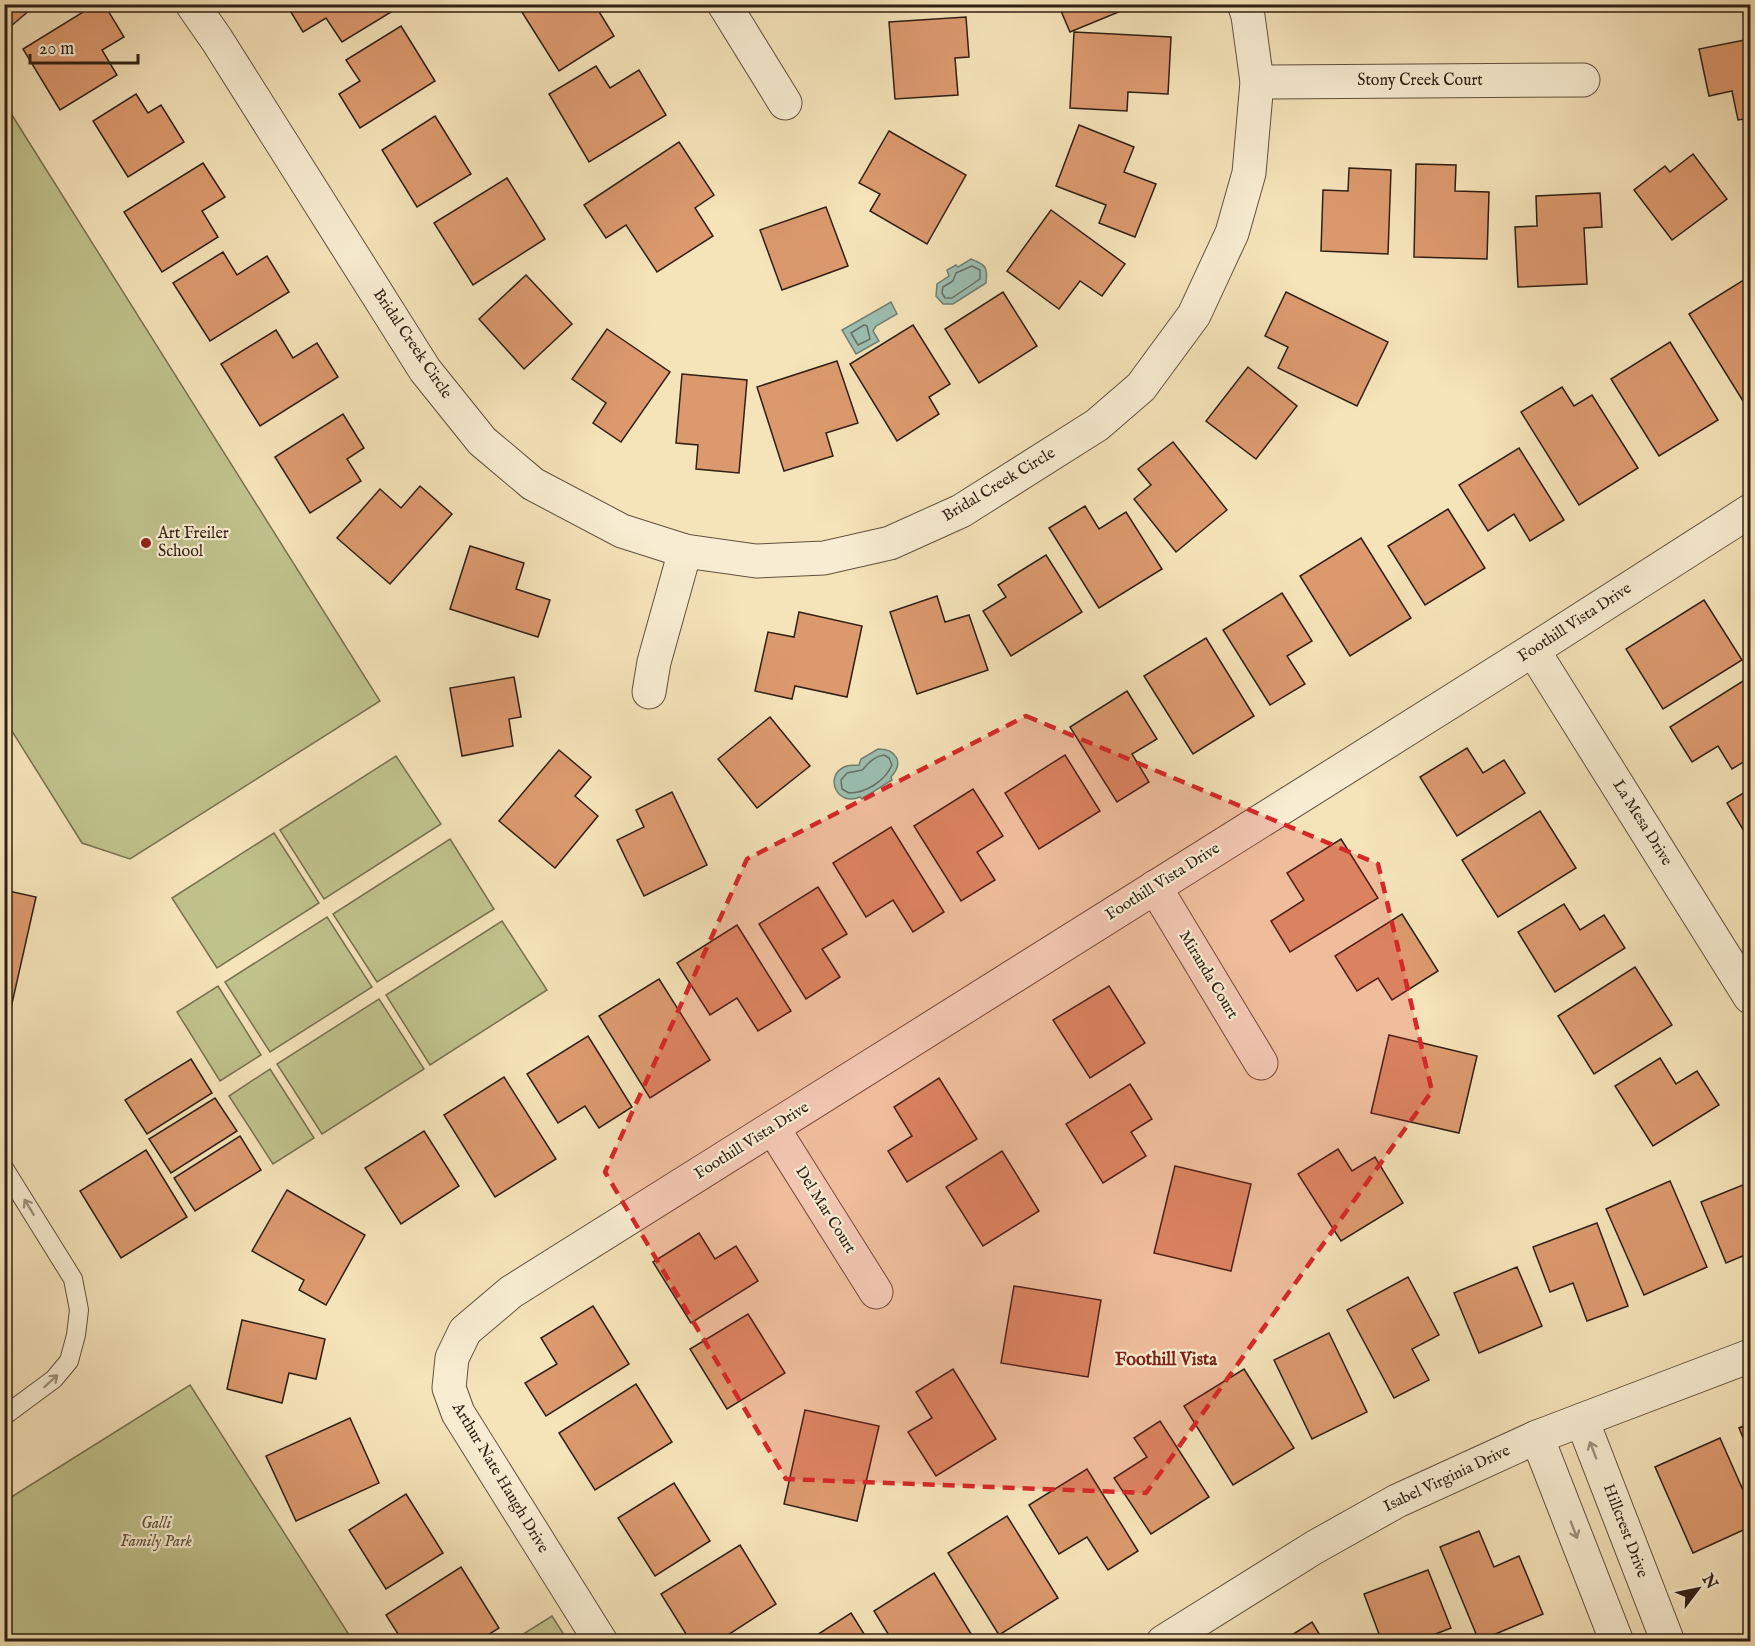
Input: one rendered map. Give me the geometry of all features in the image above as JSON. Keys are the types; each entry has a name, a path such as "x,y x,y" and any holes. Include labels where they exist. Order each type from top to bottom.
{"street":[{"name":"Bridal Creek Circle","path":"192,4 217,39 425,370 482,441 533,484 622,531 685,551 756,561 824,558 891,543 961,511 1097,425 1141,387 1194,315 1232,233 1249,173 1257,82 1248,16 1244,4"},
{"path":"724,4 785,103"},
{"name":"Stony Creek Court","path":"1257,82 1583,80"},
{"name":"Foothill Vista Drive","path":"575,1252 1533,650 1750,511"},
{"path":"649,692 654,662 685,551"},
{"name":"La Mesa Drive","path":"1533,650 1750,997"},
{"name":"Miranda Court","path":"1155,887 1261,1063"},
{"name":"Del Mar Court","path":"773,1128 876,1292"},
{"name":"Arthur Nate Haugh Drive","path":"575,1252 511,1292 465,1331 452,1358 449,1388 458,1413 601,1641"},
{"name":"Isabel Virginia Drive","path":"1163,1641 1315,1547 1397,1501 1537,1437 1750,1356"},
{"name":"Hillcrest Drive","path":"1582,1420 1668,1641"},
{"path":"1537,1437 1617,1641"}],"lane":[{"path":"4,1168 73,1279 79,1310 76,1335 69,1361 54,1380 4,1416"}],"highlighted area":[{"path":"1026,716 1378,864 1432,1091 1146,1493 786,1479 605,1172 747,859"}],"green space":[{"path":"5,104 380,701 130,859 82,843 5,720"},
{"path":"396,756 441,824 324,899 280,830"},
{"path":"274,833 319,903 217,968 172,898"},
{"path":"450,839 494,909 377,982 333,914"},
{"path":"327,917 372,987 270,1052 225,982"},
{"path":"502,921 547,990 430,1065 386,995"},
{"path":"218,986 261,1055 220,1081 177,1012"},
{"path":"379,999 424,1069 322,1134 277,1064"},
{"path":"270,1069 314,1138 273,1164 229,1096"},
{"name":"Galli Family Park","path":"190,1385 353,1641 5,1641 5,1501"},
{"path":"552,1616 568,1641 512,1641"}],"water":[{"path":"971,259 985,267 986,283 953,304 943,304 936,296 937,284 949,276 947,270 956,265 958,267"},
{"path":"891,302 897,314 876,326 873,331 879,341 856,354 842,330"},
{"path":"878,749 890,751 897,758 897,767 891,777 892,780 862,799 860,797 845,798 840,795 834,784 838,772 846,766 859,765 861,759"}],"building":[{"path":"4,4 37,4 4,32"},
{"path":"96,4 104,4 124,37 102,50 117,75 60,110 23,49"},
{"path":"286,4 393,4 396,9 342,42 326,18 303,32"},
{"path":"528,4 607,4 598,10 614,36 559,71 520,9"},
{"path":"1058,4 1138,4 1070,32"},
{"path":"966,17 969,57 955,58 958,95 895,99 889,22"},
{"path":"401,26 435,81 360,128 339,94 360,81 346,60"},
{"path":"1074,32 1171,37 1168,94 1128,92 1127,111 1070,108"},
{"path":"1750,39 1750,118 1738,120 1732,91 1709,96 1699,49"},
{"path":"596,66 610,88 639,70 666,115 589,162 549,94"},
{"path":"136,94 148,113 161,105 184,142 128,177 93,121"},
{"path":"435,116 471,174 417,207 382,150"},
{"path":"1079,125 1134,147 1124,172 1156,184 1135,237 1099,223 1106,205 1056,186"},
{"path":"889,131 966,175 927,244 870,211 880,194 859,183"},
{"path":"679,142 714,195 695,208 713,236 657,272 626,225 606,238 584,205"},
{"path":"1693,154 1727,199 1672,240 1634,190 1665,166 1670,172"},
{"path":"203,163 225,197 202,211 218,237 162,272 124,212"},
{"path":"1416,164 1456,165 1455,191 1489,192 1487,259 1414,257"},
{"path":"1349,168 1391,170 1388,254 1321,251 1323,190 1348,191"},
{"path":"507,178 545,239 473,285 434,223"},
{"path":"1600,193 1602,227 1584,228 1587,284 1518,287 1515,227 1537,226 1536,196"},
{"path":"826,207 848,266 782,290 760,230"},
{"path":"1051,210 1125,264 1102,296 1080,281 1059,309 1007,271"},
{"path":"223,252 237,275 267,256 289,292 210,341 173,283"},
{"path":"526,275 572,324 524,369 479,319"},
{"path":"1750,276 1750,397 1743,401 1689,314"},
{"path":"1003,292 1037,346 979,383 945,329"},
{"path":"1286,292 1388,342 1357,406 1278,368 1288,347 1265,336"},
{"path":"913,325 950,384 929,397 939,414 897,441 850,364"},
{"path":"607,329 670,372 621,442 593,423 606,403 572,379"},
{"path":"276,330 293,358 317,343 338,377 260,426 221,364"},
{"path":"1670,342 1718,420 1659,456 1611,379"},
{"path":"837,361 858,423 826,433 833,456 784,471 757,387"},
{"path":"1248,367 1297,406 1256,459 1206,421"},
{"path":"682,374 747,380 739,473 696,469 698,445 676,443"},
{"path":"1562,387 1574,406 1592,395 1638,468 1579,505 1521,412"},
{"path":"343,414 364,448 347,459 361,481 310,513 275,457"},
{"path":"1173,442 1227,510 1176,552 1134,499 1151,485 1138,469"},
{"path":"1519,448 1564,520 1530,541 1514,514 1488,531 1459,485"},
{"path":"420,486 452,514 390,584 337,538 380,489 401,508"},
{"path":"1085,506 1099,529 1126,512 1162,569 1099,608 1049,528"},
{"path":"1448,509 1485,568 1425,605 1388,546"},
{"path":"1361,538 1411,618 1350,656 1300,576"},
{"path":"470,546 524,563 516,589 550,600 538,637 450,609"},
{"path":"1046,555 1082,612 1011,656 983,611 1006,597 998,585"},
{"path":"1282,593 1312,641 1287,656 1305,684 1270,705 1223,630"},
{"path":"937,596 945,622 969,615 988,670 917,694 890,612"},
{"path":"1704,600 1742,660 1663,709 1626,649"},
{"path":"799,612 862,626 847,697 795,686 792,699 755,691 768,632 794,637"},
{"path":"1206,638 1254,716 1193,754 1144,676"},
{"path":"514,677 521,717 509,719 513,746 462,756 450,688"},
{"path":"1743,681 1750,693 1750,758 1732,769 1718,746 1692,762 1670,727"},
{"path":"1127,691 1157,739 1132,754 1149,782 1117,802 1070,727"},
{"path":"770,717 810,766 757,808 718,759"},
{"path":"1467,748 1483,773 1504,760 1525,793 1457,836 1420,777"},
{"path":"559,750 591,777 575,796 598,816 555,868 499,821"},
{"path":"1065,755 1100,811 1039,849 1005,793"},
{"path":"973,789 1003,836 977,852 995,880 961,901 914,826"},
{"path":"1750,789 1750,841 1727,803"},
{"path":"672,792 707,865 644,896 617,840 644,827 636,810"},
{"path":"1540,811 1576,868 1498,917 1462,860"},
{"path":"891,827 944,912 913,932 893,900 866,917 833,863"},
{"path":"1341,839 1378,898 1290,952 1271,921 1304,900 1287,873"},
{"path":"818,887 847,934 822,949 840,977 806,999 759,924"},
{"path":"4,890 36,897 4,1039"},
{"path":"1564,904 1580,930 1604,915 1625,948 1555,992 1518,932"},
{"path":"1402,914 1438,971 1392,1000 1378,978 1357,991 1335,956"},
{"path":"737,925 791,1011 758,1031 737,998 710,1015 677,963"},
{"path":"1635,967 1672,1025 1594,1074 1558,1016"},
{"path":"659,979 710,1060 650,1098 599,1016"},
{"path":"1109,986 1145,1043 1090,1078 1053,1020"},
{"path":"1389,1035 1477,1056 1459,1133 1371,1113"},
{"path":"588,1036 632,1107 599,1128 585,1106 558,1123 527,1074"},
{"path":"1660,1058 1676,1084 1697,1071 1719,1105 1653,1146 1615,1086"},
{"path":"191,1059 212,1093 147,1134 125,1100"},
{"path":"504,1077 556,1159 495,1197 444,1115"},
{"path":"939,1078 977,1139 907,1182 888,1151 912,1136 894,1107"},
{"path":"1130,1084 1152,1119 1131,1132 1146,1156 1103,1183 1066,1124"},
{"path":"215,1098 237,1131 171,1173 149,1139"},
{"path":"424,1131 459,1186 401,1224 365,1168"},
{"path":"240,1136 261,1170 195,1211 174,1178"},
{"path":"1338,1149 1352,1171 1375,1157 1403,1203 1341,1241 1298,1174"},
{"path":"146,1150 187,1217 121,1258 80,1191"},
{"path":"1002,1151 1039,1211 983,1246 946,1187"},
{"path":"1175,1166 1251,1184 1231,1271 1154,1253"},
{"path":"1670,1181 1707,1267 1644,1295 1606,1209"},
{"path":"1750,1182 1750,1253 1726,1263 1701,1202"},
{"path":"287,1190 365,1235 326,1305 299,1290 304,1280 252,1251"},
{"path":"1597,1223 1628,1306 1587,1321 1573,1283 1550,1292 1533,1247"},
{"path":"699,1233 715,1259 736,1246 758,1281 691,1323 653,1262"},
{"path":"1517,1267 1542,1326 1479,1353 1454,1293"},
{"path":"1408,1277 1439,1335 1412,1349 1429,1380 1394,1398 1347,1310"},
{"path":"1014,1286 1101,1300 1088,1377 1001,1363"},
{"path":"593,1306 629,1364 546,1416 525,1383 557,1364 541,1338"},
{"path":"748,1314 785,1373 727,1409 690,1349"},
{"path":"242,1320 325,1339 316,1379 289,1373 282,1403 227,1389"},
{"path":"1329,1333 1367,1412 1312,1439 1274,1360"},
{"path":"953,1369 996,1439 936,1476 908,1432 932,1418 916,1392"},
{"path":"1244,1369 1294,1448 1233,1485 1184,1406"},
{"path":"636,1384 672,1442 595,1490 559,1433"},
{"path":"805,1410 879,1426 857,1521 784,1504"},
{"path":"350,1418 379,1483 296,1521 266,1456"},
{"path":"1160,1421 1209,1497 1151,1534 1114,1478 1147,1457 1134,1438"},
{"path":"1750,1423 1750,1455 1739,1428"},
{"path":"1720,1438 1750,1506 1750,1527 1693,1553 1655,1467"},
{"path":"1087,1469 1138,1551 1108,1570 1087,1537 1059,1554 1029,1505"},
{"path":"674,1483 710,1541 655,1576 618,1518"},
{"path":"406,1494 443,1553 386,1589 349,1530"},
{"path":"1007,1516 1058,1598 999,1635 948,1553"},
{"path":"1479,1531 1494,1567 1519,1556 1543,1614 1479,1641 1440,1547"},
{"path":"740,1545 776,1604 717,1642 691,1642 661,1594"},
{"path":"461,1567 499,1628 477,1642 403,1642 386,1615"},
{"path":"1428,1570 1451,1628 1415,1642 1382,1642 1364,1594"},
{"path":"934,1573 976,1642 893,1642 874,1611"},
{"path":"851,1613 869,1642 806,1642"},
{"path":"1312,1622 1324,1642 1281,1642"}],"place":[{"name":"Art Freiler School","path":"146,543"}],"district":[{"name":"Foothill Vista","path":"1166,1360"}]}
